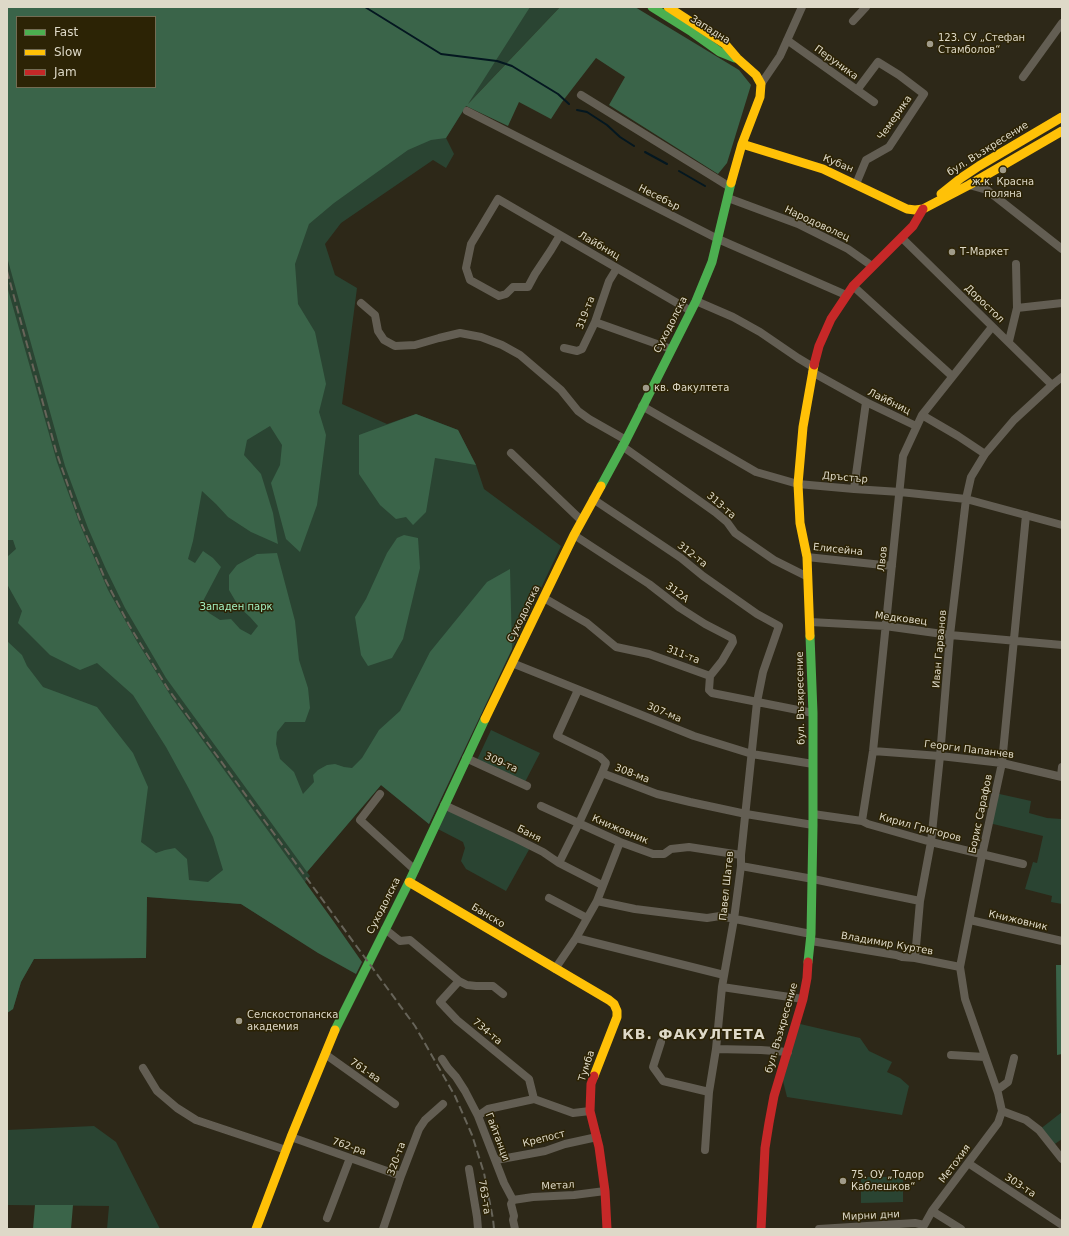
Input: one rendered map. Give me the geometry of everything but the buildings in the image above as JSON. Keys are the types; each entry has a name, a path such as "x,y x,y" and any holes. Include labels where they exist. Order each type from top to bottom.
{"street":[{"name":"Западна","path":"652,7 692,32 720,52 736,58"},
{"name":"Западна","path":"668,7 725,44 736,58 756,75 761,84"},
{"name":"Суходолска","path":"256,1229 291,1137 337,1024 415,870 466,758 574,536 624,443 696,301 712,262 742,144 760,98 761,84 780,56 802,7"},
{"path":"854,21 866,7"},
{"path":"1023,77 1062,23"},
{"name":"Перуника","path":"787,40 874,102"},
{"name":"Чемерика","path":"856,184 866,160 889,147 924,94 878,62 857,90"},
{"path":"581,95 730,187"},
{"name":"Несебър","path":"467,111 718,239 846,295"},
{"name":"бул. Възкресение","path":"761,1229 765,1148 769,1123 774,1096 803,999 807,978 811,937 813,879 813,713 807,557 800,523 798,484 803,427 813,370 819,346 831,319 846,295 872,266 913,226 926,207 961,178 979,166 1062,117"},
{"name":"бул. Възкресение","path":"926,207 968,185 1062,131"},
{"name":"Кубан","path":"742,144 823,169 907,209 915,210 926,207"},
{"path":"968,185 987,190 1062,249"},
{"name":"Народоволец","path":"728,198 798,224 848,249 872,266"},
{"name":"Лайбниц","path":"560,235 528,287 514,287 506,294 499,296 470,280 466,268 471,244 498,199 691,311"},
{"name":"Доростол","path":"902,238 992,327 1009,341 1052,385"},
{"path":"1009,341 1017,308 1016,264"},
{"name":"319-та","path":"564,348 577,351 582,348 595,322 609,281 617,268"},
{"path":"853,286 952,376"},
{"name":"Лайбниц","path":"696,301 733,317 760,332 813,370 866,402 916,426"},
{"name":"313-та","path":"361,303 375,315 378,331 384,340 395,346 415,345 460,333 480,337 502,345 520,355 561,390 578,411 624,443 715,512 727,522 735,533 774,560 808,577"},
{"path":"1017,308 1062,304"},
{"path":"595,322 671,349"},
{"name":"Лвов","path":"862,821 873,751 903,456 922,415 992,327"},
{"name":"Иван Гарванов","path":"915,958 920,901 931,842 950,635 966,499 971,477 985,454 1014,420 1062,377"},
{"path":"854,489 866,402"},
{"name":"Дръстър","path":"642,406 756,472 798,484 966,499 1062,525"},
{"name":"Лайбниц","path":"922,415 985,454"},
{"path":"511,453 582,520"},
{"name":"312-та","path":"593,499 681,558 703,576 757,614 779,626"},
{"name":"Борис Сарафов","path":"1002,1111 965,999 960,968 1002,763 1026,516"},
{"name":"312А","path":"574,536 650,584 680,608 705,624 732,638 733,642 722,661 710,676"},
{"name":"Елисейна","path":"807,557 892,566"},
{"name":"311-та","path":"544,598 587,623 616,647 648,654 710,676"},
{"name":"Медковец","path":"810,622 885,626 950,635 1062,645"},
{"name":"Павел Шатев","path":"705,1150 709,1092 716,1049 722,987 734,919 741,866 757,702 763,672 779,626"},
{"name":"307-ма","path":"512,663 694,736 752,754 813,764"},
{"path":"710,676 709,690 712,693 813,713"},
{"name":"308-ма","path":"578,690 557,736 600,757 606,763 602,773 658,794 746,814"},
{"name":"Георги Папанчев","path":"873,751 940,756 1002,763 1061,776"},
{"name":"309-та","path":"466,758 527,786"},
{"path":"1061,776 1062,767"},
{"path":"559,863 602,773"},
{"path":"380,794 360,820 415,870"},
{"name":"Баня","path":"444,805 543,852 559,863 602,885"},
{"name":"Книжовник","path":"541,806 620,842 653,854 664,854 671,849 689,847 741,855"},
{"path":"746,814 813,824"},
{"name":"Кирил Григоров","path":"813,814 862,821 931,842 1022,864"},
{"path":"555,969 576,938 597,901 620,842"},
{"path":"741,866 920,901"},
{"name":"Банско","path":"409,882 555,969"},
{"path":"549,898 587,918"},
{"name":"Владимир Куртев","path":"597,901 635,910 707,918 720,916 902,957 915,958 960,968"},
{"name":"Книжовник","path":"970,920 1062,941"},
{"path":"385,929 400,941 410,940 459,981 467,985 492,986 503,994"},
{"path":"576,938 724,975"},
{"name":"Тумба","path":"555,969 609,1000 614,1004 617,1010 617,1017 591,1084 590,1111 599,1147 605,1191 606,1229"},
{"name":"734-та","path":"459,981 440,1002 457,1020 529,1079 534,1098"},
{"path":"722,987 803,999"},
{"path":"661,1042 653,1067 663,1081 709,1092"},
{"path":"716,1049 788,1052"},
{"name":"761-ва","path":"325,1054 395,1104"},
{"path":"951,1055 985,1057"},
{"path":"996,1090 1008,1082 1014,1058"},
{"name":"Гайтанци","path":"442,1059 465,1091 478,1116 504,1183 513,1200 511,1204 515,1229"},
{"path":"143,1068 157,1091 177,1108 196,1120 286,1150"},
{"path":"478,1116 488,1109 534,1098 573,1113 590,1111"},
{"name":"320-та","path":"384,1228 418,1129 425,1120 443,1104"},
{"path":"1002,1111 1026,1120 1039,1130 1062,1159"},
{"name":"Метохия","path":"923,1227 932,1211 998,1123 1002,1111"},
{"name":"762-ра","path":"291,1137 401,1176"},
{"name":"Крепост","path":"496,1160 545,1151 565,1144 597,1137"},
{"path":"327,1218 350,1158"},
{"name":"303-та","path":"968,1163 1062,1225"},
{"name":"763-та","path":"469,1169 478,1229"},
{"name":"Метал","path":"513,1200 605,1191"},
{"path":"932,1211 961,1229"},
{"name":"Мирни дни","path":"820,1229 916,1223 923,1227"},
{"path":"1060,1229 1062,1225"},
{"path":"384,1228 393,1229"}],"green space":[{"name":"Западен парк","path":"7,7 560,7 466,106 446,138 454,154 446,168 433,160 341,223 325,244 335,275 357,288 342,404 387,424 416,414 458,430 476,465 484,489 561,546 429,824 381,785 307,872 310,876 271,923 241,904 147,897 146,958 34,959 21,982 13,1009 7,1013"},
{"path":"7,7 530,7 468,104 560,7 635,7 739,70 751,85 727,163 718,174 609,105 625,77 596,58 562,102 551,119 519,102 508,126 466,106 446,138 431,140 408,150 334,203 309,224 295,264 298,304 315,332 326,384 319,412 326,435 317,505 300,552 286,539 271,483 280,465 282,445 270,426 247,440 244,455 261,474 273,513 278,544 251,532 228,517 202,491 193,541 188,559 195,563 203,551 213,558 221,567 202,603 209,613 220,620 231,619 240,629 251,635 258,626 239,607 229,590 229,575 237,565 257,554 277,553 295,621 299,660 308,688 310,708 305,722 285,722 277,732 276,744 280,759 294,772 303,794 314,782 313,775 318,770 327,765 335,764 352,768 362,758 379,730 400,711 430,652 487,582 510,569 512,649 429,824 381,785 307,872 166,678 125,608 105,567 88,528 65,466 7,257"},
{"path":"7,286 57,462 80,525 108,590 136,640 172,698 362,962 356,974 318,953 241,904 147,897 146,958 34,959 21,982 13,1009 7,1013 7,641 22,655 27,666 43,687 97,707 133,753 148,787 141,842 156,853 175,848 187,859 189,880 208,882 223,870 213,837 189,789 166,747 133,695 97,663 80,670 50,655 18,623 22,611 7,584 7,557 16,549 13,540 7,540"},
{"path":"416,414 458,430 476,465 435,458 426,512 413,525 406,517 396,519 380,505 359,474 359,435"},
{"path":"404,535 418,538 420,568 403,639 392,658 368,666 361,655 355,617 366,599 387,553 397,538"},
{"path":"491,730 540,753 525,782 477,760"},
{"path":"995,793 1031,801 1029,813 1047,818 1061,819 1062,816 1062,904 1051,902 1052,896 1025,889 1033,862 1037,863 1043,836 989,823"},
{"path":"444,805 531,846 506,891 466,869 461,861 465,848 463,842 434,827"},
{"path":"1056,965 1062,965 1062,1054 1057,1055"},
{"path":"796,1023 860,1038 869,1051 892,1062 887,1072 900,1078 909,1086 902,1115 787,1097 781,1073"},
{"path":"1062,1112 1062,1139 1052,1146 1039,1130"},
{"path":"94,1126 116,1142 160,1229 107,1229 109,1206 7,1205 7,1130"},
{"path":"861,1177 903,1177 903,1202 861,1203"},
{"path":"35,1205 73,1205 71,1229 33,1229"}],"waterway":[{"path":"365,7 441,54 497,61 512,66 558,94 569,104"},
{"path":"577,110 587,112 634,146"},
{"path":"645,152 667,164"},
{"path":"679,171 705,186"}],"railway":[{"path":"7,271 56,451 81,523 106,581 129,625 168,689 415,1026 455,1096 472,1135 484,1173 494,1229"}],"traffic: fast":[{"path":"652,7 692,32 720,52 735,58"},
{"path":"601,486 626,440 696,301 712,262 731,183"},
{"path":"808,962 811,934 813,825 813,713 810,636"},
{"path":"335,1030 409,882 485,719"}],"traffic: slow":[{"path":"668,7 725,44 737,58 756,75 761,84 760,97 742,144 731,183"},
{"path":"941,194 979,166 1062,117"},
{"path":"742,144 823,169 907,209 915,210 923,209 969,185 1062,131"},
{"path":"810,636 807,557 800,523 798,484 803,427 814,365"},
{"path":"485,719 574,535 601,486"},
{"path":"409,882 614,1004 617,1011 617,1017 594,1076"},
{"path":"256,1229 291,1137 335,1030"}],"traffic: jam":[{"path":"814,365 819,346 831,319 853,286 913,226 923,209"},
{"path":"761,1229 765,1148 769,1123 774,1096 803,999 808,962"},
{"path":"594,1076 591,1084 590,1111 599,1147 605,1191 607,1229"}],"place":[{"name":"123. СУ „Стефан Стамболов“","path":"930,44"},
{"name":"ж.к. Красна поляна","path":"1003,170"},
{"name":"Т-Маркет","path":"952,252"},
{"name":"кв. Факултета","path":"646,388"},
{"name":"Селскостопанска академия","path":"239,1021"},
{"name":"75. ОУ „Тодор Каблешков“","path":"843,1181"}],"district":[{"name":"КВ. ФАКУЛТЕТА","path":"694,1035"}]}
